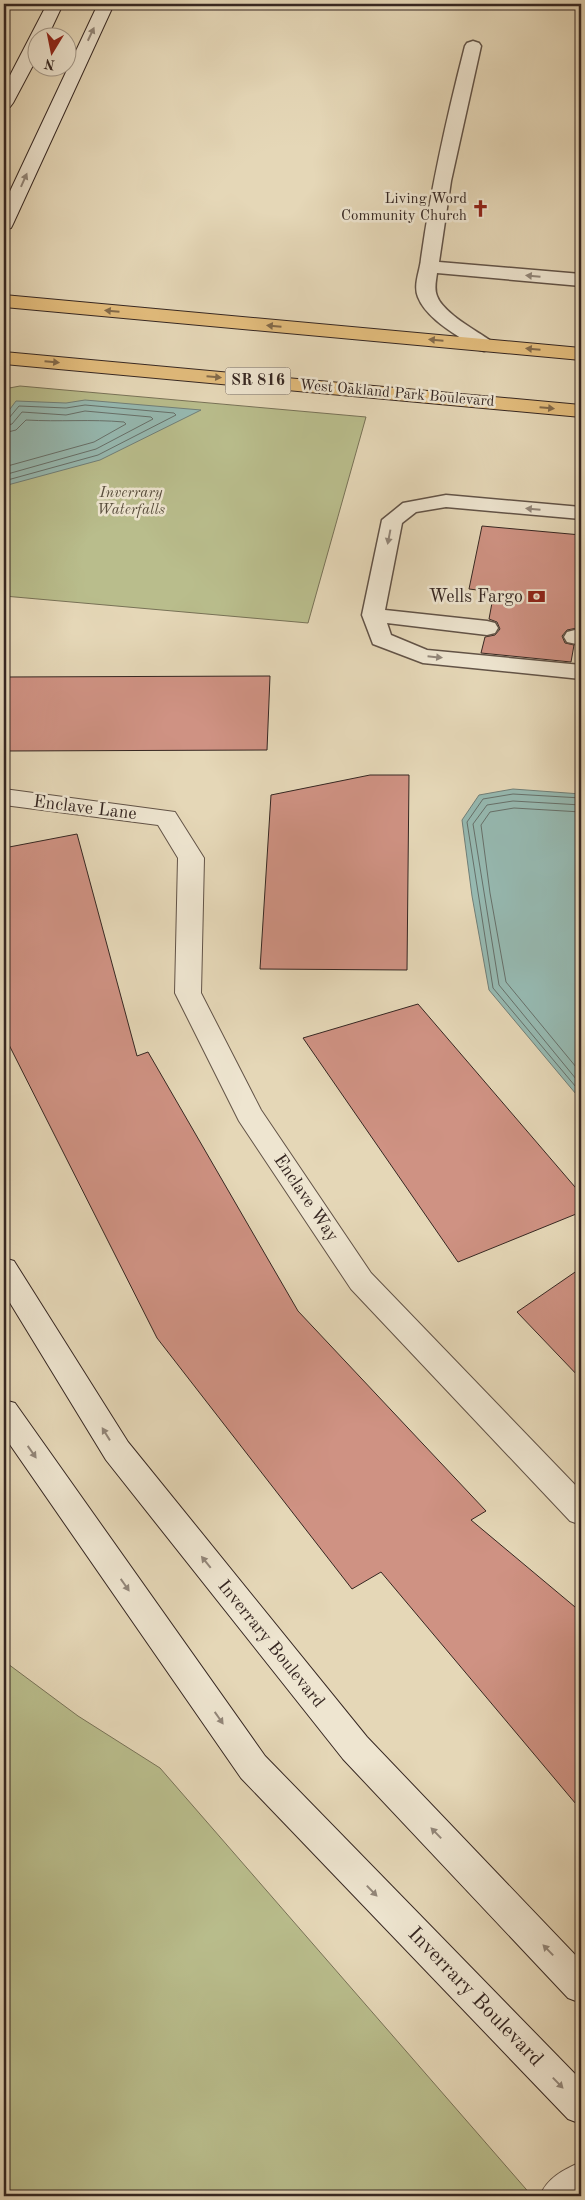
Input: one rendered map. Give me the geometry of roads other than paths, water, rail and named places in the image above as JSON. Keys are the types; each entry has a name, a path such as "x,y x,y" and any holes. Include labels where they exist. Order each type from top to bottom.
{"main road":[{"path":"4,301 581,354"},
{"name":"West Oakland Park Boulevard","path":"4,358 581,411"}],"street":[{"path":"43,28 55,4"},
{"path":"4,224 106,4"},
{"path":"4,103 8,84 28,53"},
{"name":"Enclave Lane","path":"4,798 166,818"},
{"name":"Enclave Way","path":"166,818 191,858 188,993 249,1114 361,1281 581,1512"},
{"name":"Inverrary Boulevard","path":"4,1269 117,1451 355,1748 581,1986"},
{"name":"Inverrary Boulevard","path":"4,1412 253,1768 581,2106"},
{"path":"559,2196 581,2181"}],"lane":[{"path":"473,46 453,126 435,215 430,267 426,283 427,297 444,316 484,345"},
{"path":"430,267 581,280"},
{"path":"581,514 446,501 410,507 392,520 373,615 381,639 423,656 581,672"},
{"path":"373,615 487,628"}],"water":[{"path":"85,400 201,410 100,460 4,486 4,417 16,401 66,403"},
{"path":"513,789 581,794 581,1100 489,990 472,896 462,820 479,795"}],"place":[{"name":"Living Word Community Church","path":"481,208"},
{"name":"Wells Fargo","path":"537,597"}],"park label":[{"name":"Inverrary Waterfalls","path":"131,502"}]}
